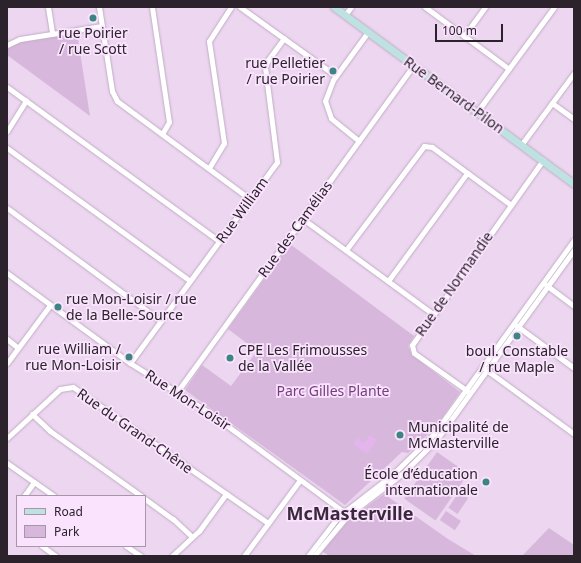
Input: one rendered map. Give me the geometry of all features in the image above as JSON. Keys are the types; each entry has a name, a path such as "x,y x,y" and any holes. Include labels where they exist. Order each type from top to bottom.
{"main road":[{"name":"Rue Bernard-Pilon","path":"334,7 522,144 574,184"}],"street":[{"path":"48,7 52,33"},
{"path":"99,7 114,97 250,199"},
{"path":"152,7 169,122 162,134"},
{"path":"209,168 224,143 209,39 231,7"},
{"path":"240,7 336,76"},
{"path":"345,16 351,7"},
{"path":"425,7 509,69"},
{"path":"464,36 485,7"},
{"path":"477,112 554,7"},
{"path":"7,45 18,39 102,26"},
{"path":"359,141 334,122 327,112 326,96 336,76 368,32"},
{"name":"Rue William","path":"130,363 278,159 265,67 267,61 284,38"},
{"name":"Rue des Camélias","path":"177,392 413,66"},
{"path":"522,144 574,73"},
{"path":"7,88 219,241"},
{"path":"7,131 26,101"},
{"path":"552,103 574,119"},
{"path":"346,250 421,147 432,147 510,205"},
{"path":"7,148 190,281"},
{"name":"Rue de Normandie","path":"469,392 412,349 412,344 543,160"},
{"path":"388,281 467,173"},
{"path":"7,208 161,321"},
{"path":"303,218 433,314"},
{"path":"469,392 483,367 573,246"},
{"name":"Rue Mon-Loisir","path":"7,273 130,363 177,392 346,513"},
{"path":"545,285 574,306"},
{"path":"308,556 321,535 346,513 382,486 440,431 469,392 488,371 519,328 545,285"},
{"path":"7,363 50,304"},
{"path":"514,324 574,368"},
{"path":"7,339 18,348"},
{"path":"483,367 574,434"},
{"name":"Rue du Grand-Chêne","path":"7,438 60,389 74,388 268,523"},
{"path":"32,414 50,432 140,495"},
{"path":"7,463 53,495"},
{"path":"244,556 300,480"},
{"path":"25,495 34,482"},
{"path":"172,556 192,537 226,494"},
{"path":"146,500 173,519 192,537"},
{"path":"314,556 346,513"},
{"path":"43,547 56,556"},
{"path":"128,547 141,556"}],"green space":[{"path":"77,33 90,116 7,55 7,50 16,43"},
{"name":"Parc Gilles Plante","path":"290,244 414,336 408,346 412,355 460,392 437,425 408,453 402,452 345,505 185,390 202,365 231,386 257,351 228,329"},
{"path":"437,452 468,474 435,520 404,499"},
{"path":"459,492 468,498 457,514 448,508"},
{"path":"384,494 448,539 476,556 329,556 322,551 350,519"},
{"path":"446,511 461,521 455,530 440,520"},
{"path":"549,528 574,545 574,556 522,556"}],"shaded area":[{"path":"370,435 377,440 367,454 353,444 357,438 364,443"}],"place":[{"name":"rue Poirier / rue Scott","path":"93,18"},
{"name":"rue Pelletier / rue Poirier","path":"333,71"},
{"name":"rue Mon-Loisir / rue de la Belle-Source","path":"58,307"},
{"name":"boul. Constable / rue Maple","path":"517,336"},
{"name":"rue William / rue Mon-Loisir","path":"129,357"},
{"name":"CPE Les Frimousses de la Vallée","path":"230,358"},
{"name":"Municipalité de McMasterville","path":"400,435"},
{"name":"École d’éducation internationale","path":"486,482"}],"district":[{"name":"McMasterville","path":"350,513"}]}
